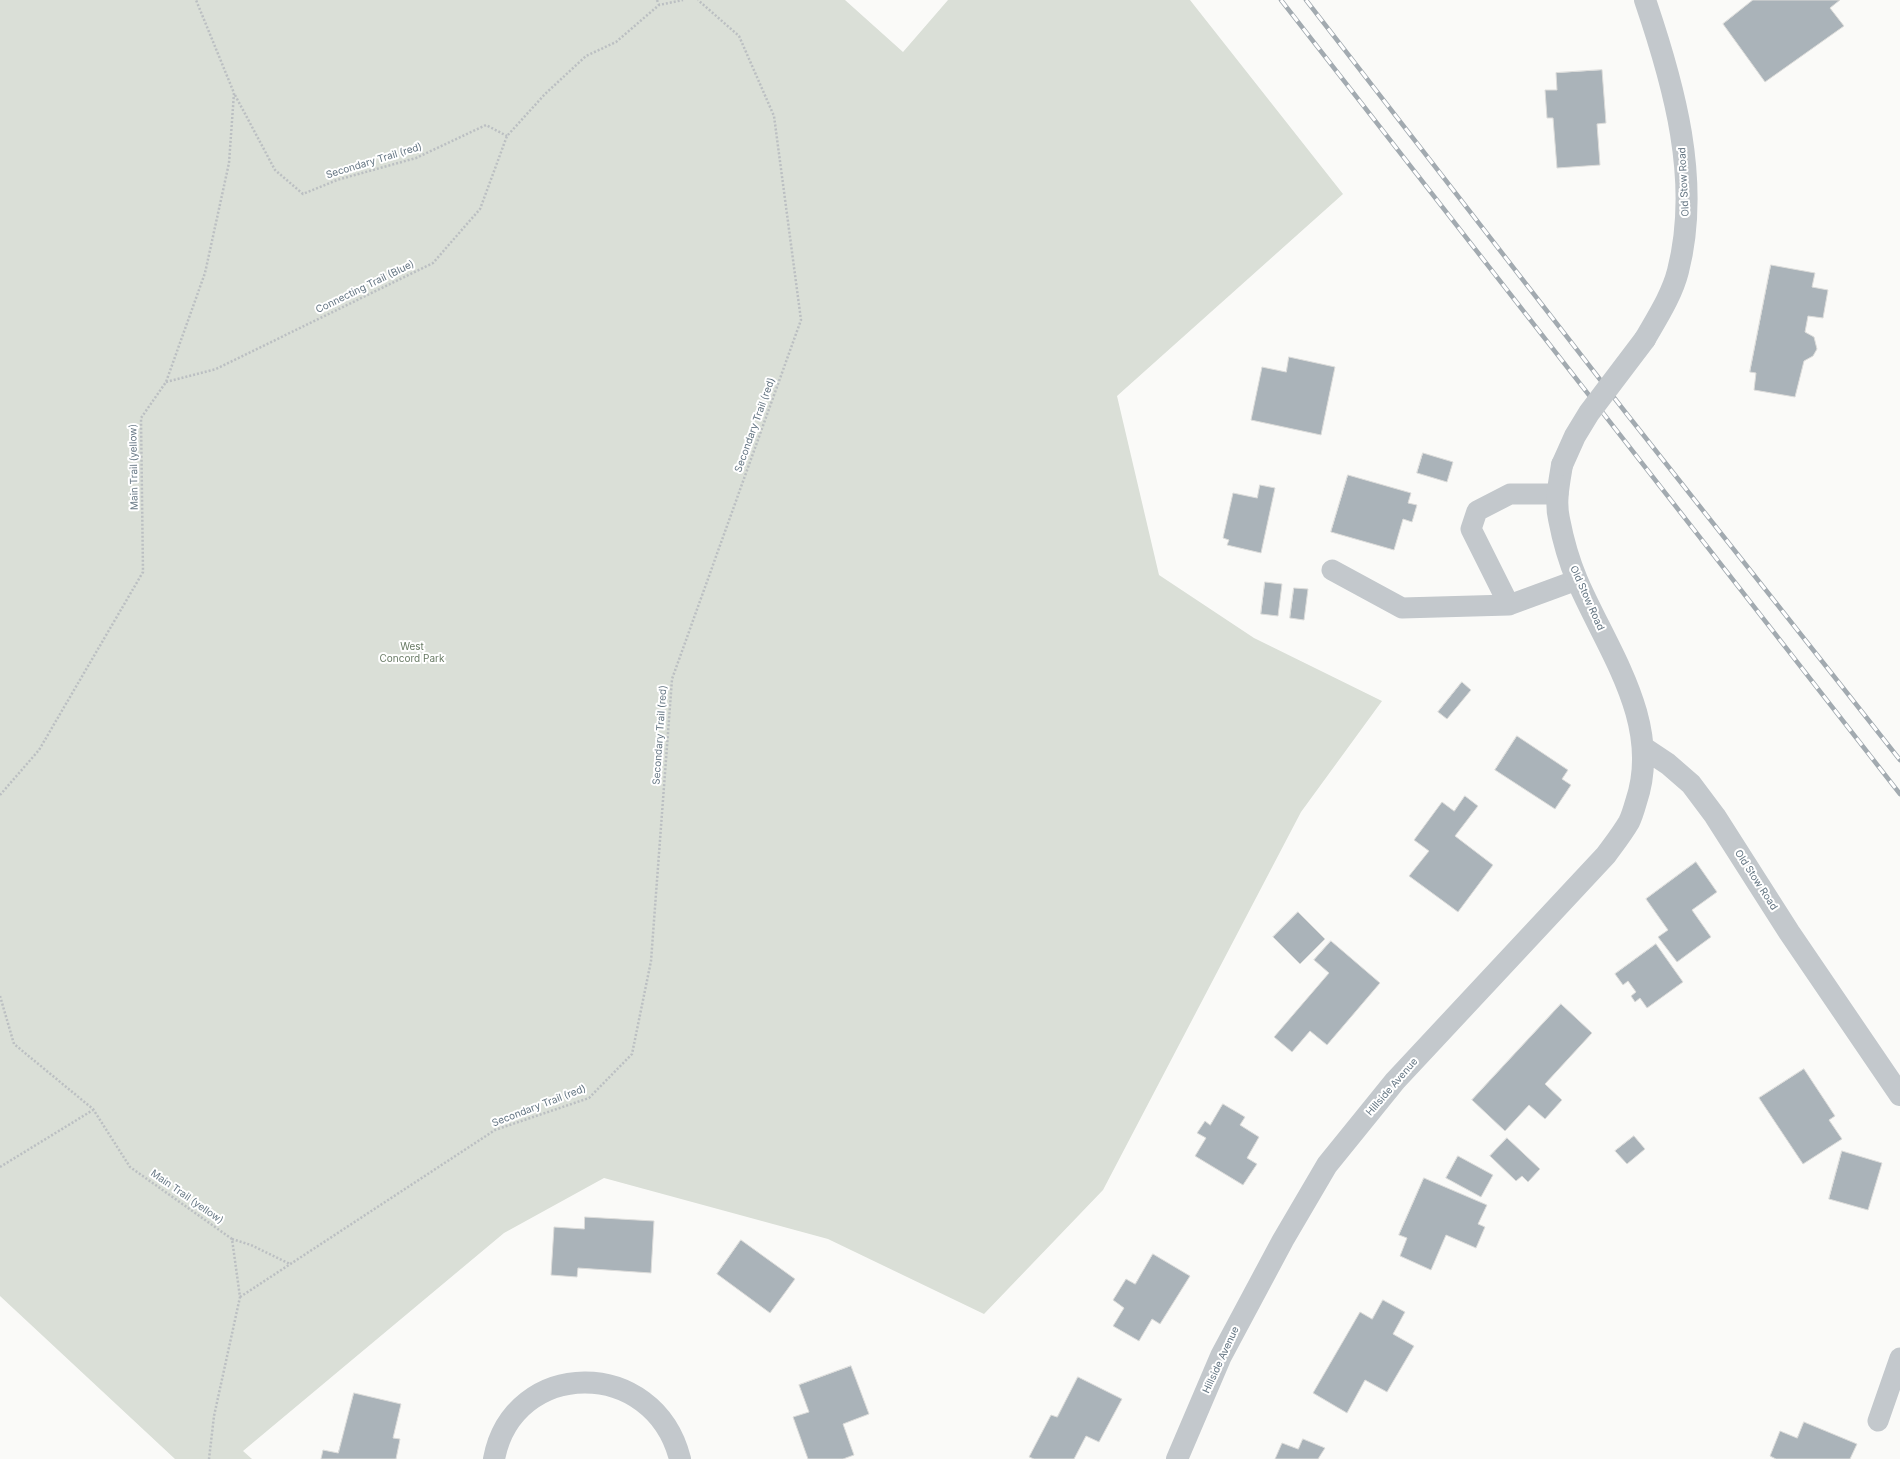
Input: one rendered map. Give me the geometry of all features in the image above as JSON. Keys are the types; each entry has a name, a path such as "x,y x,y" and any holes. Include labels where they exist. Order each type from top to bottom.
{"street":[{"name":"Old Stow Road","path":"1645,0 1663,53 1684,153 1687,215 1678,272 1662,309 1645,340 1589,413 1575,436 1562,465 1558,494 1559,517 1565,544 1577,580 1619,667 1634,702 1644,748 1668,764 1691,784 1715,816 1797,944 1900,1095"},
{"name":"Hillside Avenue","path":"1177,1459 1221,1356 1283,1240 1327,1164 1395,1081 1606,855 1630,821 1641,786 1644,748"},
{"path":"494,1459 504,1432 514,1415 529,1402 546,1391 564,1384 584,1382 604,1383 623,1389 641,1398 656,1412 668,1428 676,1445 680,1459"}],"lane":[{"path":"1510,605 1471,529 1477,511 1510,494 1558,494"},
{"path":"1332,570 1402,608 1510,605 1577,580"},
{"path":"1878,1421 1900,1358"}],"path":[{"name":"Main Trail (yellow)","path":"0,795 39,750 143,572 141,418 166,382 205,273 230,163 234,93 196,0"},
{"path":"657,0 658,5"},
{"path":"507,136 545,94 586,56 616,42 658,5 683,0"},
{"name":"Secondary Trail (red)","path":"240,1297 495,1130 589,1098 632,1054 651,961 672,679 801,320 774,116 739,36 698,0"},
{"name":"Secondary Trail (red)","path":"234,93 275,170 303,194 337,180 416,158 486,125 507,136"},
{"name":"Connecting Trail (Blue)","path":"166,382 216,369 433,263 480,209 507,136"},
{"name":"Main Trail (yellow)","path":"0,996 14,1044 93,1109 130,1167 232,1239 251,1245 290,1264"},
{"path":"0,1167 93,1109"},
{"path":"209,1459 214,1416 240,1297 232,1239"}],"green space":[{"name":"West Concord Park","path":"0,0 845,0 903,52 948,0 1190,0 1343,194 1117,396 1159,575 1254,638 1382,701 1301,812 1103,1190 984,1314 828,1239 604,1178 504,1233 243,1451 252,1459 175,1459 0,1296"}],"building":[{"path":"1753,0 1840,0 1830,8 1844,26 1765,82 1723,24"},
{"path":"1602,70 1606,123 1597,124 1600,165 1557,168 1553,118 1547,118 1545,90 1557,90 1556,73"},
{"path":"1771,265 1815,273 1812,287 1828,290 1823,318 1808,316 1805,332 1814,337 1817,349 1813,356 1804,361 1795,397 1754,390 1756,373 1750,372"},
{"path":"1289,357 1335,367 1321,435 1251,420 1262,367 1286,372"},
{"path":"1423,453 1453,462 1447,482 1417,473"},
{"path":"1348,475 1411,493 1408,503 1417,505 1412,522 1403,519 1394,550 1331,532"},
{"path":"1260,485 1275,488 1261,553 1227,545 1229,540 1223,538 1233,493 1257,498"},
{"path":"1265,582 1282,584 1278,616 1261,614"},
{"path":"1294,588 1308,589 1304,620 1290,618"},
{"path":"1462,682 1471,690 1447,719 1438,712"},
{"path":"1517,736 1568,770 1562,779 1571,785 1555,809 1495,770"},
{"path":"1465,796 1478,806 1455,836 1493,865 1458,912 1409,876 1429,851 1414,840 1442,802 1454,811"},
{"path":"1696,862 1717,892 1692,910 1711,937 1677,962 1658,937 1668,930 1646,899"},
{"path":"1298,912 1325,939 1300,964 1273,937"},
{"path":"1331,941 1380,983 1327,1045 1310,1031 1292,1052 1274,1037 1329,973 1314,960"},
{"path":"1656,944 1683,982 1647,1008 1640,998 1635,1002 1631,996 1636,992 1628,981 1623,985 1615,974"},
{"path":"1561,1004 1592,1033 1545,1084 1562,1100 1545,1119 1529,1105 1505,1131 1472,1100"},
{"path":"1804,1069 1835,1116 1829,1120 1842,1139 1803,1164 1759,1098"},
{"path":"1223,1104 1245,1117 1240,1125 1259,1137 1247,1158 1257,1164 1243,1185 1195,1156 1206,1138 1197,1133 1205,1121 1210,1125"},
{"path":"1634,1136 1645,1149 1627,1164 1615,1151"},
{"path":"1507,1138 1540,1169 1528,1182 1522,1176 1516,1181 1490,1156"},
{"path":"1842,1151 1882,1163 1868,1210 1829,1199"},
{"path":"1458,1156 1493,1175 1481,1197 1446,1178"},
{"path":"1424,1178 1487,1205 1478,1224 1485,1227 1476,1248 1446,1235 1431,1270 1400,1256 1407,1238 1399,1235"},
{"path":"585,1217 654,1221 651,1273 578,1268 577,1277 551,1275 554,1227 584,1229"},
{"path":"741,1240 795,1279 770,1313 717,1274"},
{"path":"1153,1254 1190,1276 1160,1324 1152,1319 1139,1341 1113,1326 1124,1308 1113,1300 1126,1279 1135,1284"},
{"path":"1383,1300 1405,1312 1393,1334 1414,1346 1387,1392 1365,1380 1347,1413 1313,1393 1360,1312 1372,1319"},
{"path":"851,1366 869,1414 843,1424 854,1455 843,1459 808,1459 793,1417 809,1412 799,1385"},
{"path":"1078,1377 1122,1399 1099,1442 1086,1436 1074,1459 1034,1459 1029,1457 1051,1415 1057,1417"},
{"path":"354,1393 401,1404 393,1438 400,1439 396,1459 321,1459 323,1450 338,1453"},
{"path":"1804,1422 1857,1444 1850,1459 1776,1459 1770,1456 1780,1431 1797,1438"},
{"path":"1303,1439 1325,1448 1318,1459 1275,1459 1282,1443 1298,1449"}],"railway":[{"path":"1281,0 1900,794"},
{"path":"1306,0 1626,413 1900,760"}]}
